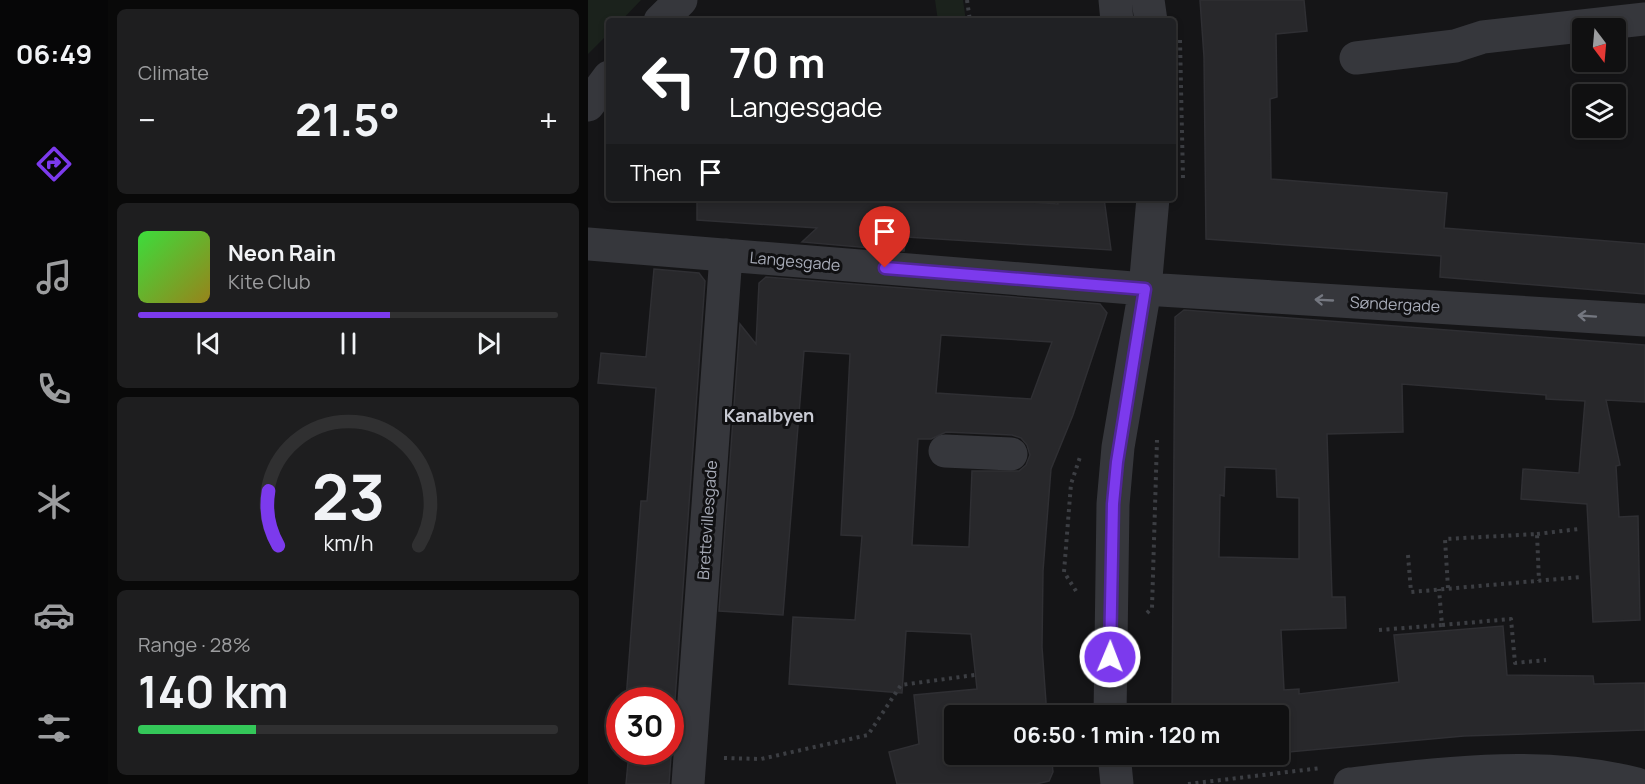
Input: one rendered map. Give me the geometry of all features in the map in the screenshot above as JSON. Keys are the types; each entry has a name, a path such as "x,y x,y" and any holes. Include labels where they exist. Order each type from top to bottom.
{"street":[{"path":"663,18 681,0"},
{"path":"1115,0 1117,18"},
{"path":"1148,0 1150,18"},
{"path":"1356,58 1455,46 1484,37 1645,19"},
{"path":"588,105 606,81"},
{"path":"1144,201 1150,240"},
{"path":"1110,705 1113,504 1118,447 1145,289 1153,201"},
{"name":"Langesgade","path":"588,244 1145,289"},
{"name":"Brettevillesgade","path":"688,784 726,255"},
{"name":"Søndergade","path":"1145,289 1645,320"},
{"path":"945,451 1011,454"},
{"path":"1115,765 1117,784"},
{"path":"1350,784 1530,769 1578,772 1637,784"}],"path":[{"path":"967,0 970,18"},
{"path":"1448,588 1444,539 1537,534 1579,529"},
{"path":"1537,534 1539,581"},
{"path":"1408,555 1411,592 1581,577"},
{"path":"1439,589 1442,625"},
{"path":"1379,630 1511,619 1515,663 1546,660"},
{"path":"719,758 761,759 868,735 902,685 975,675"},
{"path":"1188,784 1193,783"}],"shaded area":[{"path":"588,0 641,0 624,18 606,18 606,36 588,54"},
{"path":"935,0 963,0 966,18 938,18"}],"building":[{"path":"1200,0 1304,0 1307,31 1276,34 1277,97 1270,99 1271,179 1447,193 1444,228 1645,244 1645,294 1440,277 1441,256 1206,239 1204,57"},
{"path":"697,201 1016,201 1058,204 1058,201 1104,201 1111,250 906,237 904,251 802,242 817,228 697,220"},
{"path":"654,269 699,273 705,281 676,687 627,687 641,501 647,501 656,388 598,383 601,353 646,357"},
{"path":"766,277 1100,304 1107,313 1073,415 1051,469 1043,571 1042,647 1046,705 944,705 944,765 1052,765 1053,772 1049,781 1036,784 897,784 889,752 919,744 914,695 977,689 971,634 906,631 902,693 789,684 793,617 855,620 862,536 841,535 850,354 804,351 783,615 719,611 740,324 756,344 759,283","holes":["941,335 1052,342 1031,399 936,393","946,432 1012,435 1021,438 1027,445 1030,455 1026,465 1019,471 972,471 969,547 912,545 918,439 931,439"]},
{"path":"1184,310 1645,345 1645,402 1606,400 1620,465 1616,466 1619,517 1638,516 1640,620 1593,622 1587,504 1521,499 1523,469 1579,473 1585,401 1546,399 1546,395 1402,384 1403,432 1327,434 1332,597 1345,597 1346,628 1281,630 1284,690 1299,689 1299,694 1399,682 1394,635 1503,626 1507,675 1593,676 1594,684 1645,683 1645,730 1464,736 1289,752 1289,705 1172,705 1175,317","holes":["1225,467 1276,469 1277,497 1299,498 1299,559 1219,557 1220,495 1224,496"]},
{"path":"628,765 670,765 669,784 626,784"}],"district":[{"name":"Kanalbyen","path":"769,416"}],"route":[{"path":"885,268 1145,289 1118,447 1113,504 1110,657"}]}
